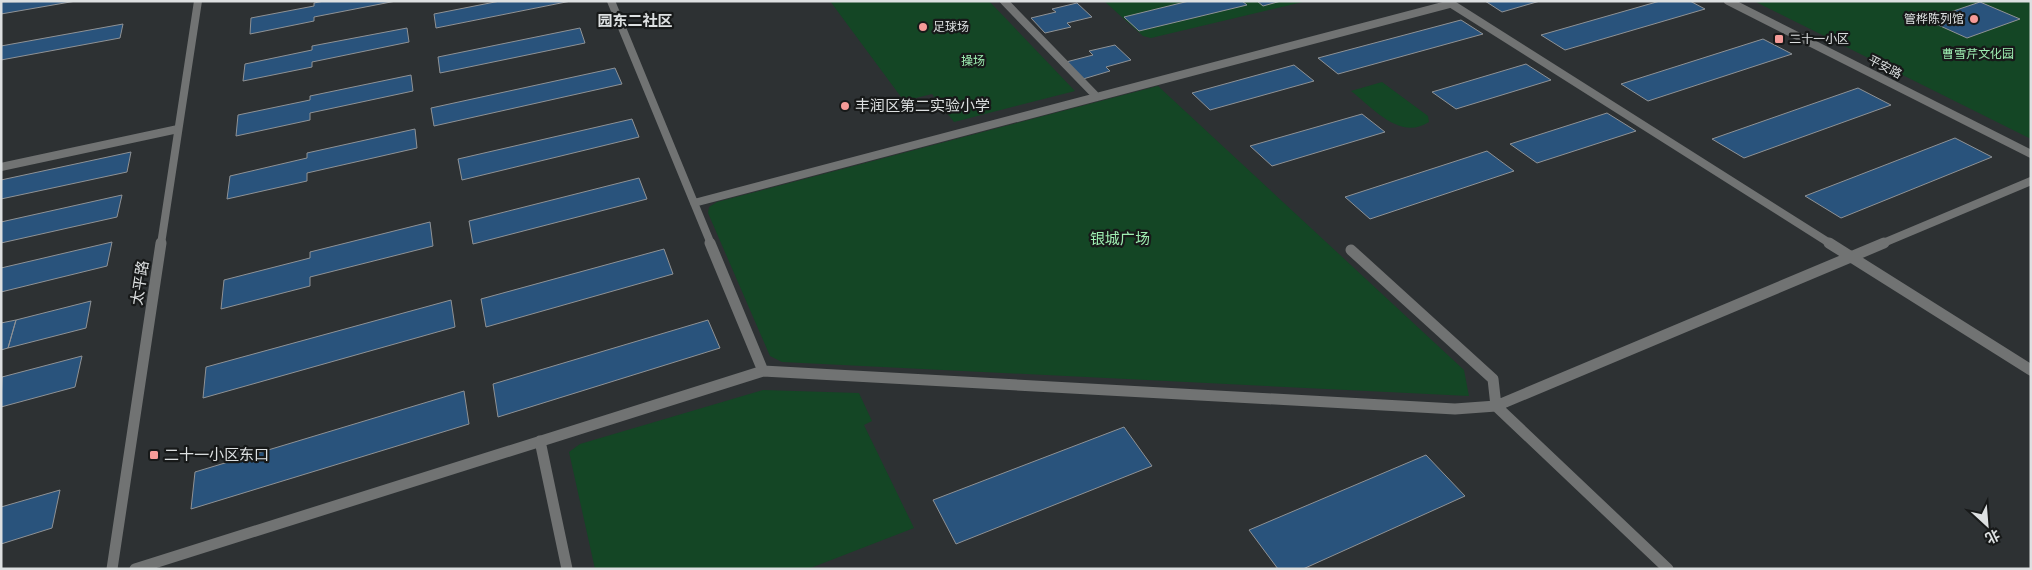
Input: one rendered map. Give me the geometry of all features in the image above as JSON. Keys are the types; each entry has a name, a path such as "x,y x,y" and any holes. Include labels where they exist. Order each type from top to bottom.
{"street":[{"name":"太平路","path":"112,569 198,1"},
{"path":"611,1 763,372"},
{"path":"1004,1 1096,97"},
{"name":"平安路","path":"1728,1 2031,154"},
{"path":"694,203 1448,2 2031,370"},
{"path":"1,167 178,129"},
{"path":"135,569 763,372 1455,410 1496,406 2031,181"},
{"path":"1351,250 1493,379 1496,406 1668,569"},
{"path":"540,441 567,569"}],"green space":[{"name":"操场","path":"830,1 989,1 1075,91 954,122 932,94 904,101"},
{"path":"1104,1 1307,1 1151,38 1143,36"},
{"name":"曹雪芹文化园","path":"1754,1 2031,1 2031,139"},
{"path":"1382,82 1428,116 1429,122 1418,127 1408,128 1397,125 1387,120 1351,91"},
{"name":"银城广场","path":"1158,86 1464,370 1469,396 782,362 770,356 708,213 709,207 717,202"},
{"path":"763,390 859,393 872,421 864,425 914,528 808,569 595,569 569,452 580,444"}],"building":[{"path":"76,1 1,14 1,2"},
{"path":"324,1 396,1 314,17 314,21 250,34 251,18 314,6 314,3"},
{"path":"500,1 571,1 436,28 434,14"},
{"path":"1189,1 1242,1 1247,5 1139,31 1124,17"},
{"path":"1257,1 1281,1 1263,6"},
{"path":"1485,1 1540,1 1502,12"},
{"path":"1660,1 1690,1 1705,9 1565,50 1541,35"},
{"name":"管桦陈列馆","path":"1980,2 2020,19 1967,38 1927,20"},
{"path":"1077,3 1092,17 1067,23 1071,27 1045,33 1031,18 1056,12 1052,9"},
{"path":"1461,20 1483,34 1338,74 1318,58"},
{"path":"123,24 120,38 1,60 1,46"},
{"path":"407,28 409,42 312,62 312,67 243,81 245,64 312,50 312,46"},
{"path":"580,28 585,43 440,73 438,57"},
{"path":"1763,39 1792,54 1648,101 1621,84"},
{"path":"1115,45 1131,60 1106,67 1110,71 1083,79 1066,62 1093,55 1089,51"},
{"path":"1526,64 1551,80 1456,109 1432,92"},
{"path":"1294,65 1314,81 1210,110 1192,93"},
{"path":"615,68 622,84 434,126 431,108"},
{"path":"411,75 413,91 310,113 310,120 236,136 238,115 310,100 310,96"},
{"path":"1858,88 1891,105 1744,158 1712,139"},
{"path":"1607,113 1636,131 1537,163 1510,144"},
{"path":"1362,114 1385,132 1272,166 1250,146"},
{"path":"632,119 639,137 462,180 458,159"},
{"path":"415,129 417,148 307,173 307,181 227,199 230,176 307,158 307,153"},
{"path":"1955,138 1992,157 1841,218 1805,196"},
{"path":"1487,151 1514,171 1370,219 1345,197"},
{"path":"131,152 127,172 1,199 1,180"},
{"path":"639,178 647,199 473,244 469,221"},
{"path":"122,195 117,217 1,243 1,222"},
{"path":"430,222 433,246 310,277 310,286 221,309 224,280 310,258 310,252"},
{"path":"112,242 107,266 1,292 1,268"},
{"path":"664,249 673,274 486,327 481,299"},
{"path":"451,300 455,327 203,398 206,367"},
{"path":"91,301 86,328 8,348 16,320"},
{"path":"16,320 8,348 1,350 1,323"},
{"path":"708,320 720,348 498,417 493,384"},
{"path":"82,356 75,387 1,407 2,377"},
{"path":"464,391 469,424 191,509 195,472"},
{"path":"1124,427 1152,466 956,544 933,500"},
{"path":"1426,455 1465,496 1303,569 1278,569 1249,530"},
{"path":"60,490 52,528 1,544 1,507"}],"place":[{"name":"管桦陈列馆","path":"1974,19"},
{"name":"足球场","path":"923,27"},
{"name":"二十一小区","path":"1779,39"},
{"name":"丰润区第二实验小学","path":"845,106"},
{"name":"二十一小区东口","path":"154,455"}],"district":[{"name":"园东二社区","path":"635,21"}]}
